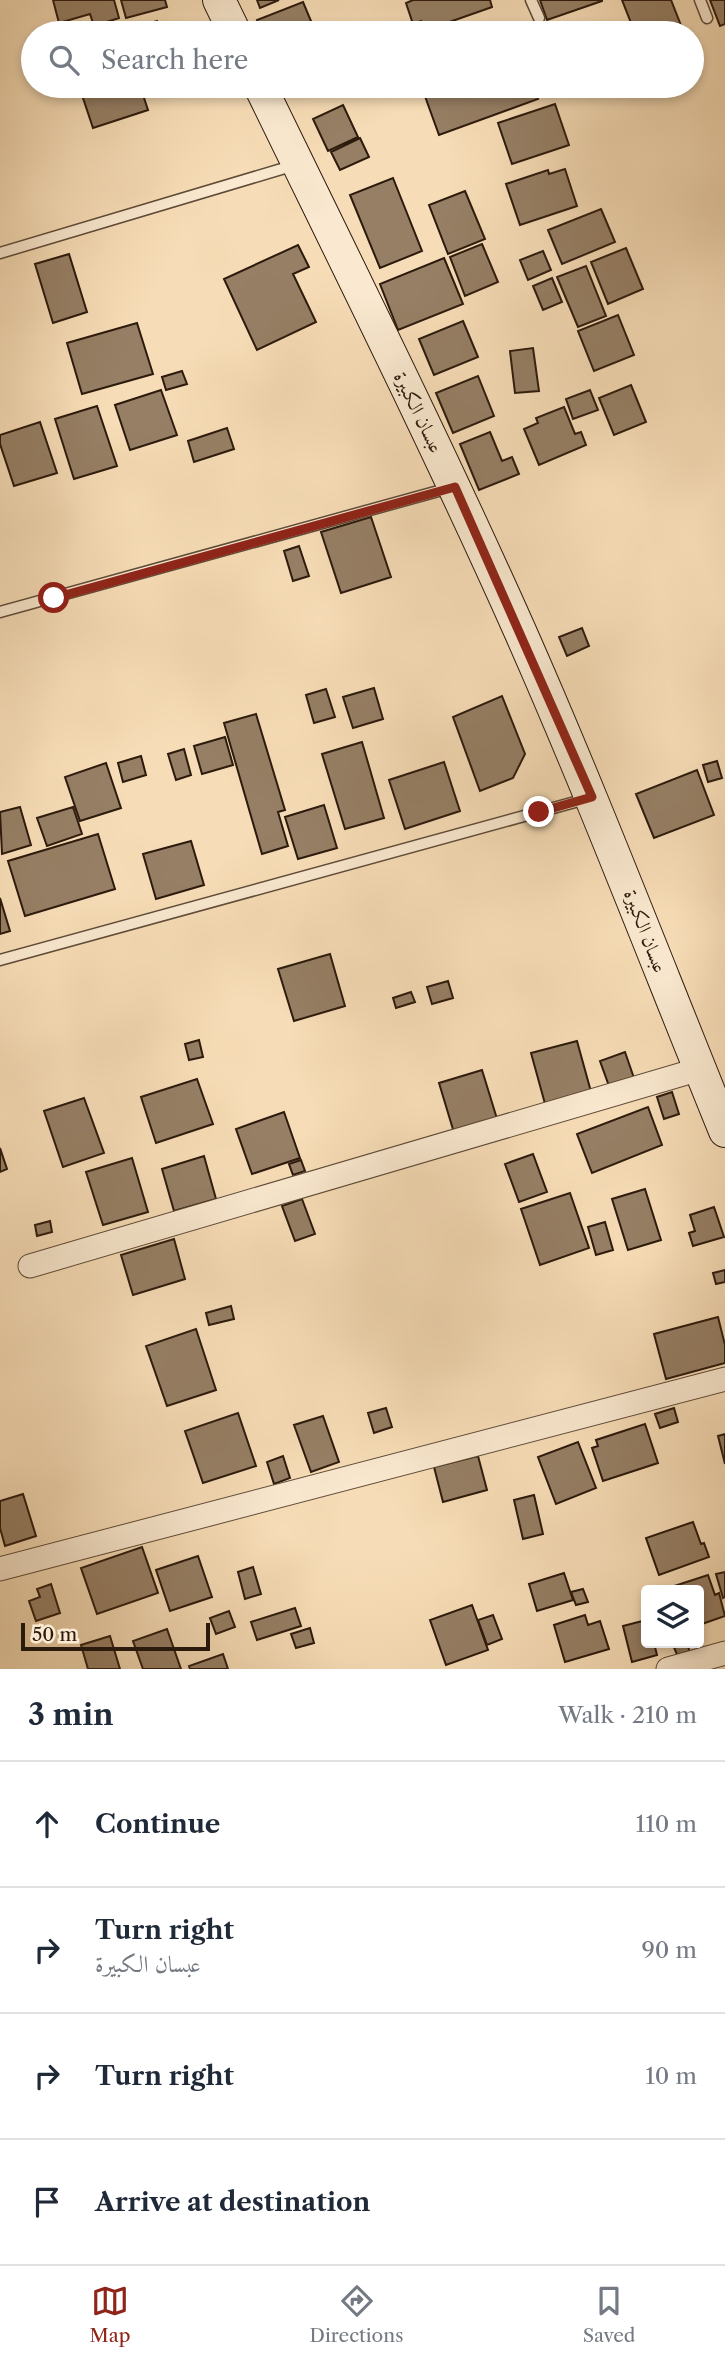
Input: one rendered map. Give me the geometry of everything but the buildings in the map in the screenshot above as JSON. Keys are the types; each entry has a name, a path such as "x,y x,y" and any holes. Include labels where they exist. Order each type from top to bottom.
{"main road":[{"path":"219,0 229,21"},
{"name":"عبسان الكبيرة","path":"266,98 455,487 592,797 725,1131"}],"street":[{"path":"30,1266 699,1069"},
{"path":"0,1569 725,1379"},
{"path":"668,1669 725,1653"}],"lane":[{"path":"531,0 539,18"},
{"path":"700,0 707,18"},
{"path":"0,253 298,164"},
{"path":"0,612 455,487"},
{"path":"0,960 592,797"}],"route":[{"path":"54,598 455,487 592,797 539,812"}]}
